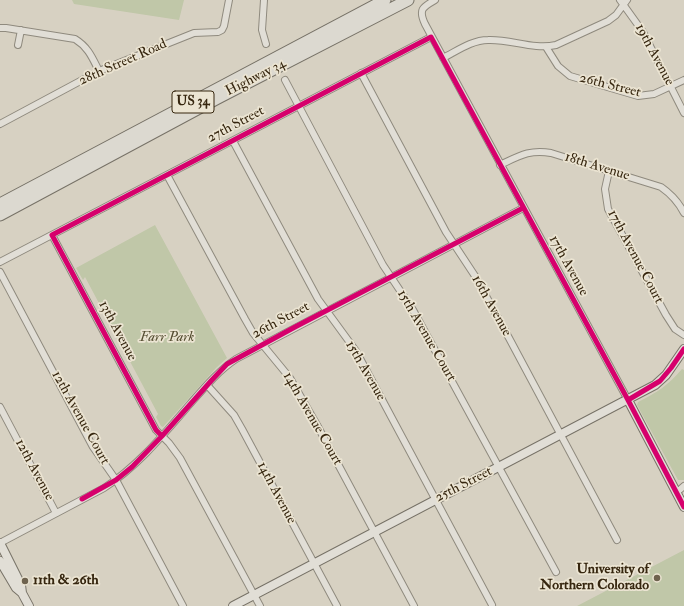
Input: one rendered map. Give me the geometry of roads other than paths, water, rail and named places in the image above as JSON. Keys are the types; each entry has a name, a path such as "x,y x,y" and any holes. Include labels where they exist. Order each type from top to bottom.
{"highway":[{"name":"Highway 34","path":"0,204 385,0"},
{"name":"Highway 34","path":"0,215 218,98 408,0"}],"street":[{"name":"28th Street Road","path":"0,124 99,71 194,33 218,32 224,26 229,0"},
{"path":"264,0 262,30 266,44"},
{"name":"17th Avenue","path":"435,0 424,6 422,10 422,17 431,37 628,400 684,507"},
{"path":"443,58 472,43 488,40 546,47 556,45 612,18 624,2"},
{"name":"19th Avenue","path":"624,2 638,25 684,113"},
{"path":"0,28 75,39 83,44 87,49 99,71"},
{"path":"18,45 21,30"},
{"name":"27th Street","path":"0,262 431,37"},
{"name":"26th Street","path":"546,47 552,59 561,69 576,78 638,96 654,94 684,80"},
{"name":"16th Avenue","path":"361,73 453,244 475,276 617,540"},
{"name":"15th Avenue Court","path":"285,80 390,278 413,310 556,572"},
{"name":"15th Avenue","path":"233,141 318,299 356,351 492,605"},
{"name":"18th Avenue","path":"500,165 526,153 541,152 576,161 661,187 671,194 678,202 684,213"},
{"name":"17th Avenue Court","path":"609,171 605,189 607,206 666,315 675,329 684,335"},
{"name":"14th Avenue Court","path":"167,175 245,319 290,378 317,425 414,606"},
{"name":"26th Street","path":"0,543 56,512 104,488 116,480 140,460 227,364 523,208"},
{"name":"13th Avenue","path":"52,235 156,430 173,447 180,458 260,606"},
{"name":"12th Avenue Court","path":"0,272 93,446 116,480 183,606"},
{"name":"25th Street","path":"232,606 628,400 660,381 672,368 684,349"},
{"name":"14th Avenue","path":"207,385 234,415 337,606"},
{"name":"12th Avenue","path":"0,407 56,512"},
{"path":"676,493 684,486"},
{"path":"0,543 21,585 22,593 29,606"},
{"path":"0,561 16,588 22,593"}],"place":[{"name":"University of Northern Colorado","path":"657,578"},
{"name":"11th & 26th","path":"25,581"}],"park label":[{"name":"Farr Park","path":"167,338"}]}
